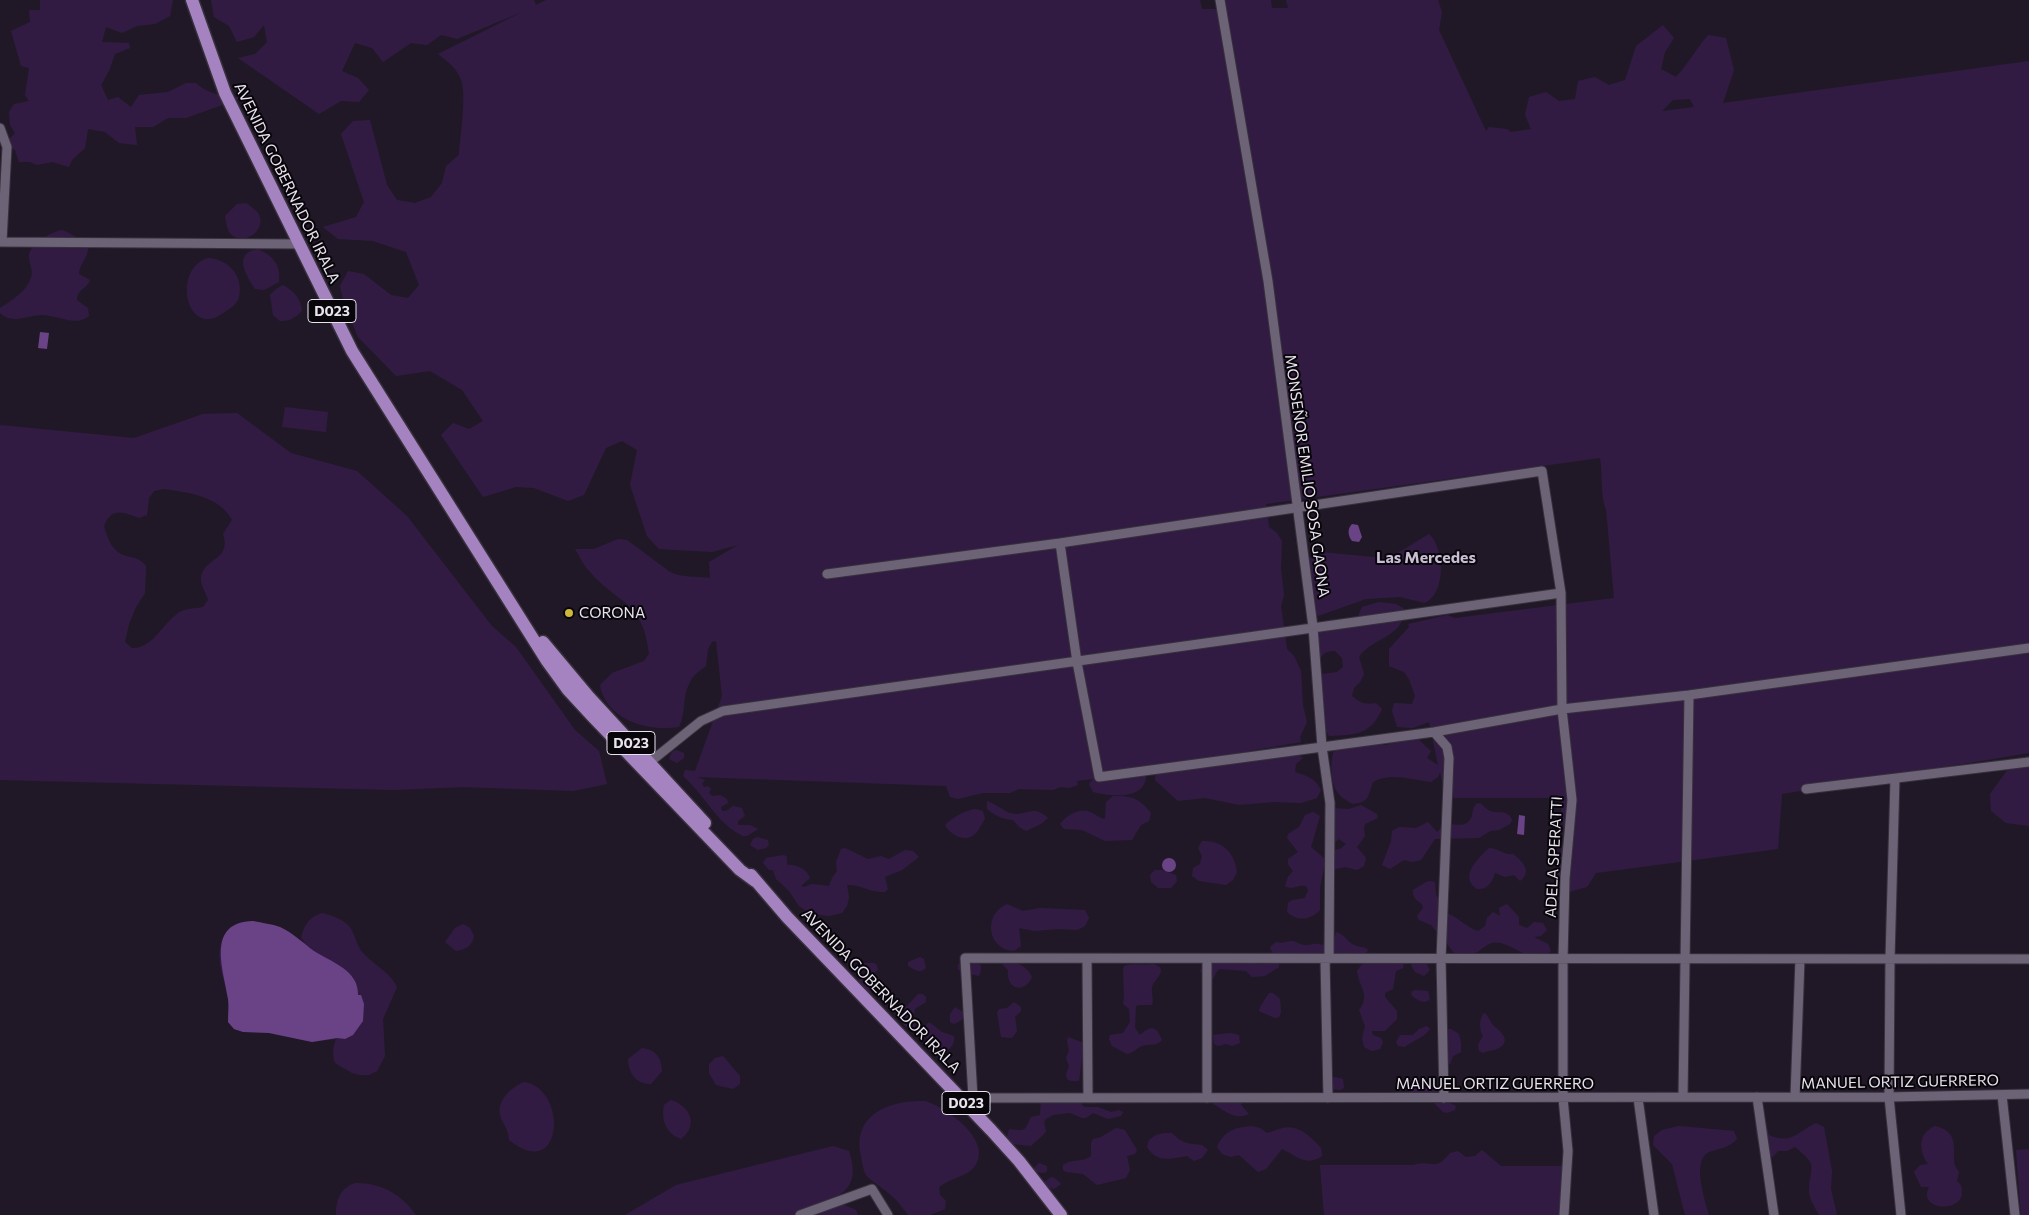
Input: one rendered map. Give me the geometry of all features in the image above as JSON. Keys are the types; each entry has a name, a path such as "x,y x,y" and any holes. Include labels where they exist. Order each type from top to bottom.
{"main road":[{"name":"AVENIDA GOBERNADOR IRALA","path":"192,0 225,94 352,351 511,602 645,766 746,867 755,881 967,1098 1061,1215"}],"street":[{"name":"MONSEÑOR EMILIO SOSA GAONA","path":"1220,0 1268,281 1313,627 1322,746 1330,803 1327,959 1328,1098"},
{"path":"1,131 7,148 1,242 298,244"},
{"name":"ADELA SPERATTI","path":"1297,508 1542,471 1561,593 1562,710 1572,800 1565,878 1563,959 1563,1098 1568,1151 1564,1215"},
{"path":"827,574 1060,543 1297,508"},
{"path":"1060,543 1077,662 1099,777 1434,732 1562,710 1689,695 2029,648"},
{"path":"645,766 701,721 722,711 1561,593"},
{"path":"1683,1098 1689,695"},
{"path":"1434,732 1447,748 1449,758 1441,959 1444,1098"},
{"path":"1806,788 2029,762"},
{"path":"1895,779 1890,959 1890,1098 1901,1215"},
{"path":"967,1098 965,958 2029,959"},
{"path":"1087,958 1088,1098"},
{"path":"1207,959 1207,1098"},
{"path":"1795,1097 1800,959"},
{"name":"MANUEL ORTIZ GUERRERO","path":"967,1098 1890,1098 2029,1094"},
{"path":"2002,1095 2015,1215"},
{"path":"1638,1098 1654,1215"},
{"path":"1757,1098 1774,1215"},
{"path":"800,1215 872,1189 888,1215"}],"shaded area":[{"path":"40,0 173,0 170,16 155,24 137,26 122,33 106,27 102,42 129,43 130,48 115,54 109,71 101,85 108,100 118,97 131,107 139,95 168,92 186,83 196,83 207,91 218,94 244,97 186,118 168,118 153,127 135,127 137,145 119,143 105,132 88,129 85,148 72,160 69,167 52,162 37,165 30,162 19,162 15,150 5,144 15,133 10,125 9,112 14,104 29,101 25,95 29,68 21,66 11,31 30,22 29,10 40,10"},
{"path":"211,0 534,0 536,5 546,0 1200,0 1202,9 1225,9 1223,0 1271,0 1272,8 1288,8 1286,0 1438,0 1442,12 1439,30 1486,131 1489,127 1507,129 1511,132 1531,129 1525,115 1529,97 1546,92 1559,101 1575,99 1578,81 1595,77 1609,85 1625,80 1636,46 1663,25 1674,38 1665,52 1661,69 1676,77 1708,35 1726,38 1734,70 1723,103 2029,61 2029,753 1782,794 1778,849 1596,873 1587,887 1569,892 1561,888 1556,881 1561,847 1565,839 1561,814 1562,798 1446,798 1440,772 1438,777 1431,782 1394,777 1380,779 1373,782 1369,795 1362,802 1352,804 1343,798 1336,790 1332,779 1331,766 1334,750 1360,744 1386,745 1410,737 1419,740 1431,751 1427,758 1438,765 1429,722 1413,728 1397,727 1392,711 1394,703 1412,704 1415,696 1409,679 1404,672 1389,666 1389,649 1409,627 1408,624 1447,615 1455,618 1614,598 1600,458 1266,504 1269,527 1277,533 1282,541 1281,569 1284,595 1281,606 1287,649 1294,656 1301,671 1303,705 1307,722 1300,737 1301,742 1216,757 1257,755 1273,747 1289,749 1303,758 1296,764 1295,772 1307,776 1316,783 1321,790 1317,798 1301,803 1273,802 1239,805 1205,798 1178,801 1155,780 1156,771 1143,774 1146,777 1144,785 1139,790 1124,795 1107,795 1093,792 1089,784 1093,779 1077,781 1078,785 1069,788 1061,787 1053,790 1019,789 1010,793 983,793 958,799 950,797 946,786 697,777 705,780 702,784 704,787 708,786 711,789 709,793 712,796 720,795 727,799 728,803 721,807 722,811 726,811 733,806 742,808 745,816 738,821 738,825 750,825 758,829 747,836 743,836 725,824 683,776 685,770 695,771 722,696 716,641 712,642 708,649 706,666 690,681 685,694 683,716 679,727 667,728 642,725 619,715 604,697 600,685 612,673 644,661 649,654 646,636 636,613 590,572 575,549 594,549 618,539 627,540 670,572 684,576 710,578 709,562 738,545 712,552 659,549 647,536 630,485 637,450 622,441 606,448 584,495 568,501 534,488 516,487 483,497 441,435 453,423 469,429 483,421 462,390 430,371 396,376 358,337 344,304 340,286 348,271 364,274 391,295 408,298 419,285 406,252 373,241 338,239 323,227 356,217 364,202 341,134 353,121 370,120 387,185 397,200 415,203 431,197 442,183 446,166 459,155 463,106 461,80 452,66 438,54 522,12 457,39 441,35 427,45 411,43 383,62 372,48 355,43 342,71 358,78 369,90 359,102 341,101 319,114 238,58 255,54 267,42 264,25 254,37 237,42 229,26 214,17","holes":["1690,99 1694,107 1662,111 1673,100"]},
{"path":"246,203 258,213 260,226 252,235 240,239 234,237 229,232 225,216 237,204"},
{"path":"63,230 82,240 88,246 79,274 90,280 80,291 77,300 88,308 89,316 72,321 48,315 15,319 5,317 0,313 0,308 14,299 29,283 32,272 29,255 34,246 43,238"},
{"path":"258,249 275,261 279,270 279,282 264,290 255,289 243,265 245,255 250,251"},
{"path":"208,258 228,265 237,276 240,289 235,305 211,319 200,317 193,310 188,300 187,287 190,275 197,265"},
{"path":"283,285 296,296 302,311 292,319 280,321 273,315 270,295"},
{"path":"40,332 49,333 47,349 38,348"},
{"path":"285,407 328,412 326,432 282,427"},
{"path":"237,413 291,453 357,471 407,516 492,626 516,647 575,730 599,751 607,784 573,791 464,787 394,790 0,780 0,425 134,438 203,414","holes":["163,489 192,494 211,500 220,505 232,520 223,534 224,549 203,571 201,577 202,586 208,600 203,607 179,612 151,641 145,645 132,648 125,642 129,624 136,607 145,593 146,566 137,559 125,556 117,551 110,542 104,526 110,516 114,514 123,513 139,518 147,515 149,498 154,491"]},
{"path":"1352,524 1358,525 1362,537 1359,542 1352,541 1350,537 1349,530"},
{"path":"1429,534 1438,550 1441,570 1440,581 1432,598 1425,603 1400,597 1366,599 1315,617 1301,577 1301,569 1313,555 1321,552 1383,558 1400,551"},
{"path":"1379,602 1396,604 1403,608 1403,618 1394,631 1371,645 1359,657 1364,674 1354,688 1352,696 1363,703 1376,703 1382,709 1378,718 1367,729 1354,734 1329,736 1325,729 1314,628 1355,623 1362,607","holes":["1330,651 1335,651 1342,658 1343,667 1337,672 1323,674 1320,661 1323,655"]},
{"path":"676,750 684,753 684,758 677,763 669,759 672,752"},
{"path":"2029,756 2029,826 2006,823 1991,811 1990,794 2011,765"},
{"path":"1113,796 1135,799 1143,804 1151,813 1149,821 1141,825 1132,840 1105,841 1082,830 1064,829 1060,824 1070,815 1082,811 1090,812 1105,819 1106,802"},
{"path":"987,801 1013,814 1036,811 1048,818 1041,824 1026,831 1013,820 993,814 987,809"},
{"path":"1480,803 1490,811 1508,814 1512,820 1510,824 1499,830 1490,831 1479,838 1435,839 1421,860 1412,862 1404,860 1390,869 1382,865 1391,841 1392,831 1399,827 1416,828 1428,822 1437,832 1446,823 1465,824 1470,820 1476,804"},
{"path":"1361,805 1377,814 1378,818 1365,824 1365,836 1357,847 1366,858 1364,866 1357,870 1345,867 1332,870 1325,863 1320,887 1320,910 1304,919 1291,915 1287,912 1288,903 1292,900 1305,898 1308,890 1306,886 1291,888 1285,886 1288,877 1293,871 1288,864 1288,859 1298,852 1287,838 1288,834 1299,827 1305,815 1313,812 1320,816 1311,847 1325,859 1331,850 1340,849 1346,844 1339,839 1332,844 1325,839 1326,827 1324,816 1331,808 1349,809"},
{"path":"975,809 983,811 985,819 972,836 968,838 959,837 947,829 945,825 952,819"},
{"path":"1519,815 1525,816 1524,835 1517,834"},
{"path":"757,837 768,840 769,845 758,850 750,845 753,839"},
{"path":"1202,841 1221,845 1234,859 1237,872 1233,880 1226,885 1199,881 1192,876 1193,868 1200,864 1202,856 1198,848"},
{"path":"845,848 868,859 881,856 889,859 905,850 913,851 919,857 902,870 885,877 888,889 885,892 847,885 849,897 847,906 842,913 829,916 811,914 799,906 789,891 776,879 773,870 769,870 763,863 766,858 784,855 787,857 787,865 794,865 800,868 810,878 801,886 804,887 812,884 829,886 837,871 836,862 841,849"},
{"path":"1489,848 1513,854 1525,866 1526,874 1524,877 1520,881 1514,875 1505,877 1495,873 1489,885 1477,889 1469,879 1470,873 1472,867"},
{"path":"1166,858 1172,858 1176,865 1172,872 1166,872 1162,868 1162,862"},
{"path":"1155,870 1162,870 1176,875 1177,881 1171,888 1158,888 1151,882 1150,875"},
{"path":"1430,881 1435,882 1436,895 1441,901 1437,909 1442,919 1449,914 1478,931 1485,926 1487,918 1493,912 1500,916 1499,908 1507,904 1519,917 1519,925 1527,928 1534,922 1543,923 1547,930 1541,936 1534,937 1548,944 1551,951 1545,955 1532,956 1496,942 1473,954 1454,953 1442,937 1442,929 1437,932 1431,925 1419,920 1417,916 1423,908 1422,904 1416,900 1413,890"},
{"path":"1007,904 1023,911 1040,908 1085,910 1089,918 1085,926 1077,930 1034,931 1019,928 1021,946 1014,951 998,945 991,931 991,923 994,916 999,909"},
{"path":"322,913 338,918 347,924 361,951 390,977 397,987 383,1019 385,1056 377,1071 369,1075 352,1073 335,1063 333,1050 336,1039 312,1042 269,1033 243,1032 234,1029 228,1022 228,999 220,964 222,940 227,932 234,926 242,923 264,923 280,927 306,943 301,938 306,925 310,919"},
{"path":"253,921 284,929 349,973 354,979 358,995 361,995 364,1004 363,1021 353,1035 345,1039 337,1038 312,1042 269,1033 243,1032 234,1029 228,1022 228,999 221,962 221,950 223,939 228,930 238,923"},
{"path":"463,924 470,928 474,936 468,946 456,951 445,942 455,928"},
{"path":"1336,932 1354,945 1368,950 1366,953 1311,957 1308,954 1294,956 1286,953 1276,955 1270,947 1276,942 1293,941 1303,945 1322,945 1334,940"},
{"path":"920,957 924,959 926,968 924,970 917,971 908,966 908,962"},
{"path":"963,958 980,964 981,971 979,976 961,972 958,969 958,965"},
{"path":"1239,958 1260,964 1272,958 1279,962 1279,967 1265,976 1252,977 1246,971 1220,969 1213,979 1208,979 1200,971 1204,964"},
{"path":"1001,959 1014,962 1027,969 1032,977 1029,982 1021,987 1013,986 1008,977 1008,970 1002,964"},
{"path":"1401,960 1404,963 1403,968 1396,971 1393,989 1385,993 1385,997 1397,1011 1397,1019 1385,1031 1372,1031 1373,1035 1381,1038 1383,1042 1380,1049 1372,1051 1364,1047 1362,1038 1365,1026 1359,1010 1364,1000 1364,995 1357,971 1366,962"},
{"path":"1413,961 1426,963 1430,970 1424,976 1415,972 1411,965"},
{"path":"865,963 874,963 877,965 878,970 871,975 867,973 863,965"},
{"path":"1154,964 1159,966 1161,972 1153,985 1152,1005 1136,1006 1135,1028 1140,1035 1153,1028 1158,1032 1162,1040 1155,1044 1142,1046 1127,1054 1112,1046 1109,1039 1110,1035 1123,1033 1130,1022 1129,1009 1123,1004 1124,966"},
{"path":"861,978 869,979 875,983 878,987 876,991 864,995 857,982"},
{"path":"1415,990 1428,991 1430,999 1423,1002 1416,999 1412,996 1411,992"},
{"path":"1269,993 1273,993 1280,999 1281,1012 1279,1017 1275,1018 1259,1011"},
{"path":"918,994 923,994 926,997 926,1002 915,1009 913,1017 916,1025 909,1029 903,1024 898,1008 907,1006"},
{"path":"1014,1002 1021,1007 1021,1011 1015,1017 1017,1031 1012,1038 1001,1037 997,1012 999,1009 1007,1008"},
{"path":"955,1007 963,1012 964,1017 954,1024 950,1022 950,1014"},
{"path":"1484,1013 1502,1033 1505,1042 1495,1050 1483,1053 1479,1051 1478,1047 1483,1036 1480,1024"},
{"path":"929,1022 942,1032 954,1036 953,1045 948,1050 940,1053 927,1043 926,1025"},
{"path":"1427,1026 1430,1029 1422,1037 1405,1047 1398,1046 1396,1042 1400,1035 1413,1035 1419,1029"},
{"path":"1447,1029 1451,1029 1459,1034 1461,1043 1461,1052 1453,1056 1450,1064 1446,1064 1449,1048 1445,1039"},
{"path":"1230,1033 1239,1035 1240,1043 1232,1046 1226,1044 1218,1046 1214,1044 1213,1035"},
{"path":"1068,1037 1084,1043 1079,1081 1067,1079 1066,1074 1069,1066 1066,1058 1069,1050"},
{"path":"642,1048 654,1052 660,1062 662,1071 651,1084 637,1080 630,1069 628,1059"},
{"path":"723,1056 740,1076 740,1084 733,1089 716,1085 709,1073 709,1064 715,1058"},
{"path":"1330,1076 1343,1079 1344,1088 1340,1090 1325,1088 1323,1080"},
{"path":"1406,1080 1433,1084 1442,1099 1456,1106 1455,1110 1447,1113 1443,1112 1434,1103 1422,1100 1401,1086"},
{"path":"524,1082 538,1088 548,1100 553,1115 554,1130 550,1143 541,1150 527,1150 509,1140 500,1114 501,1104 506,1095"},
{"path":"1047,1093 1060,1094 1081,1100 1082,1105 1085,1107 1098,1107 1111,1112 1119,1110 1123,1112 1121,1116 1108,1119 1093,1113 1086,1118 1070,1113 1053,1115 1044,1122 1045,1133 1031,1146 1011,1144 1007,1137 1009,1129 1024,1129 1031,1117 1040,1115 1041,1098"},
{"path":"671,1100 683,1107 690,1116 690,1128 681,1139 668,1130 664,1121 664,1105"},
{"path":"1214,1100 1242,1101 1241,1105 1249,1114 1239,1116 1230,1114 1213,1104"},
{"path":"925,1101 944,1110 965,1126 978,1146 979,1156 972,1170 939,1187 940,1195 946,1201 945,1209 930,1215 908,1215 895,1199 866,1175 862,1163 860,1142 862,1130 876,1112 899,1103"},
{"path":"1757,1115 1765,1118 1769,1135 1777,1138 1789,1138 1816,1123 1824,1127 1832,1171 1831,1189 1837,1215 1819,1215 1809,1192 1812,1169 1810,1162 1795,1147 1787,1151 1778,1151 1773,1157 1764,1156 1756,1136 1755,1125"},
{"path":"1251,1126 1260,1128 1267,1133 1289,1127 1299,1130 1309,1136 1321,1148 1322,1156 1311,1161 1297,1157 1282,1149 1266,1169 1258,1172 1239,1155 1231,1157 1222,1154 1217,1147 1227,1133 1235,1129"},
{"path":"1679,1126 1734,1131 1737,1139 1728,1146 1709,1152 1704,1156 1701,1163 1701,1181 1709,1215 1685,1215 1672,1164 1653,1145 1654,1136 1662,1130"},
{"path":"1935,1126 1947,1131 1954,1143 1954,1162 1959,1172 1957,1181 1962,1192 1960,1199 1949,1206 1934,1205 1929,1201 1927,1195 1929,1187 1921,1187 1914,1172 1920,1165 1928,1164 1923,1154 1921,1143 1925,1133"},
{"path":"1116,1128 1125,1130 1137,1150 1135,1154 1127,1156 1130,1170 1126,1178 1097,1185 1083,1174 1063,1170 1063,1165 1066,1163 1091,1156 1091,1143 1093,1139 1101,1137"},
{"path":"1172,1133 1182,1141 1202,1145 1208,1150 1202,1158 1194,1161 1187,1156 1170,1159 1160,1158 1155,1156 1147,1147 1149,1140 1156,1135"},
{"path":"833,1146 849,1151 853,1173 852,1180 845,1190 831,1199 856,1210 858,1215 625,1215 676,1185"},
{"path":"2029,1149 2029,1215 2021,1215 2016,1150"},
{"path":"1482,1150 1501,1166 1563,1166 1559,1215 1324,1215 1320,1165 1436,1164 1445,1159 1450,1153 1458,1151 1466,1157 1475,1156"},
{"path":"1039,1163 1047,1166 1047,1171 1044,1173 1036,1172 1033,1169"},
{"path":"1051,1177 1061,1184 1054,1189 1046,1187 1044,1182"},
{"path":"356,1183 374,1185 391,1192 398,1196 416,1215 336,1215 340,1194 347,1187"}],"place":[{"name":"CORONA","path":"569,613"}],"district":[{"name":"Las Mercedes","path":"1426,558"}]}
